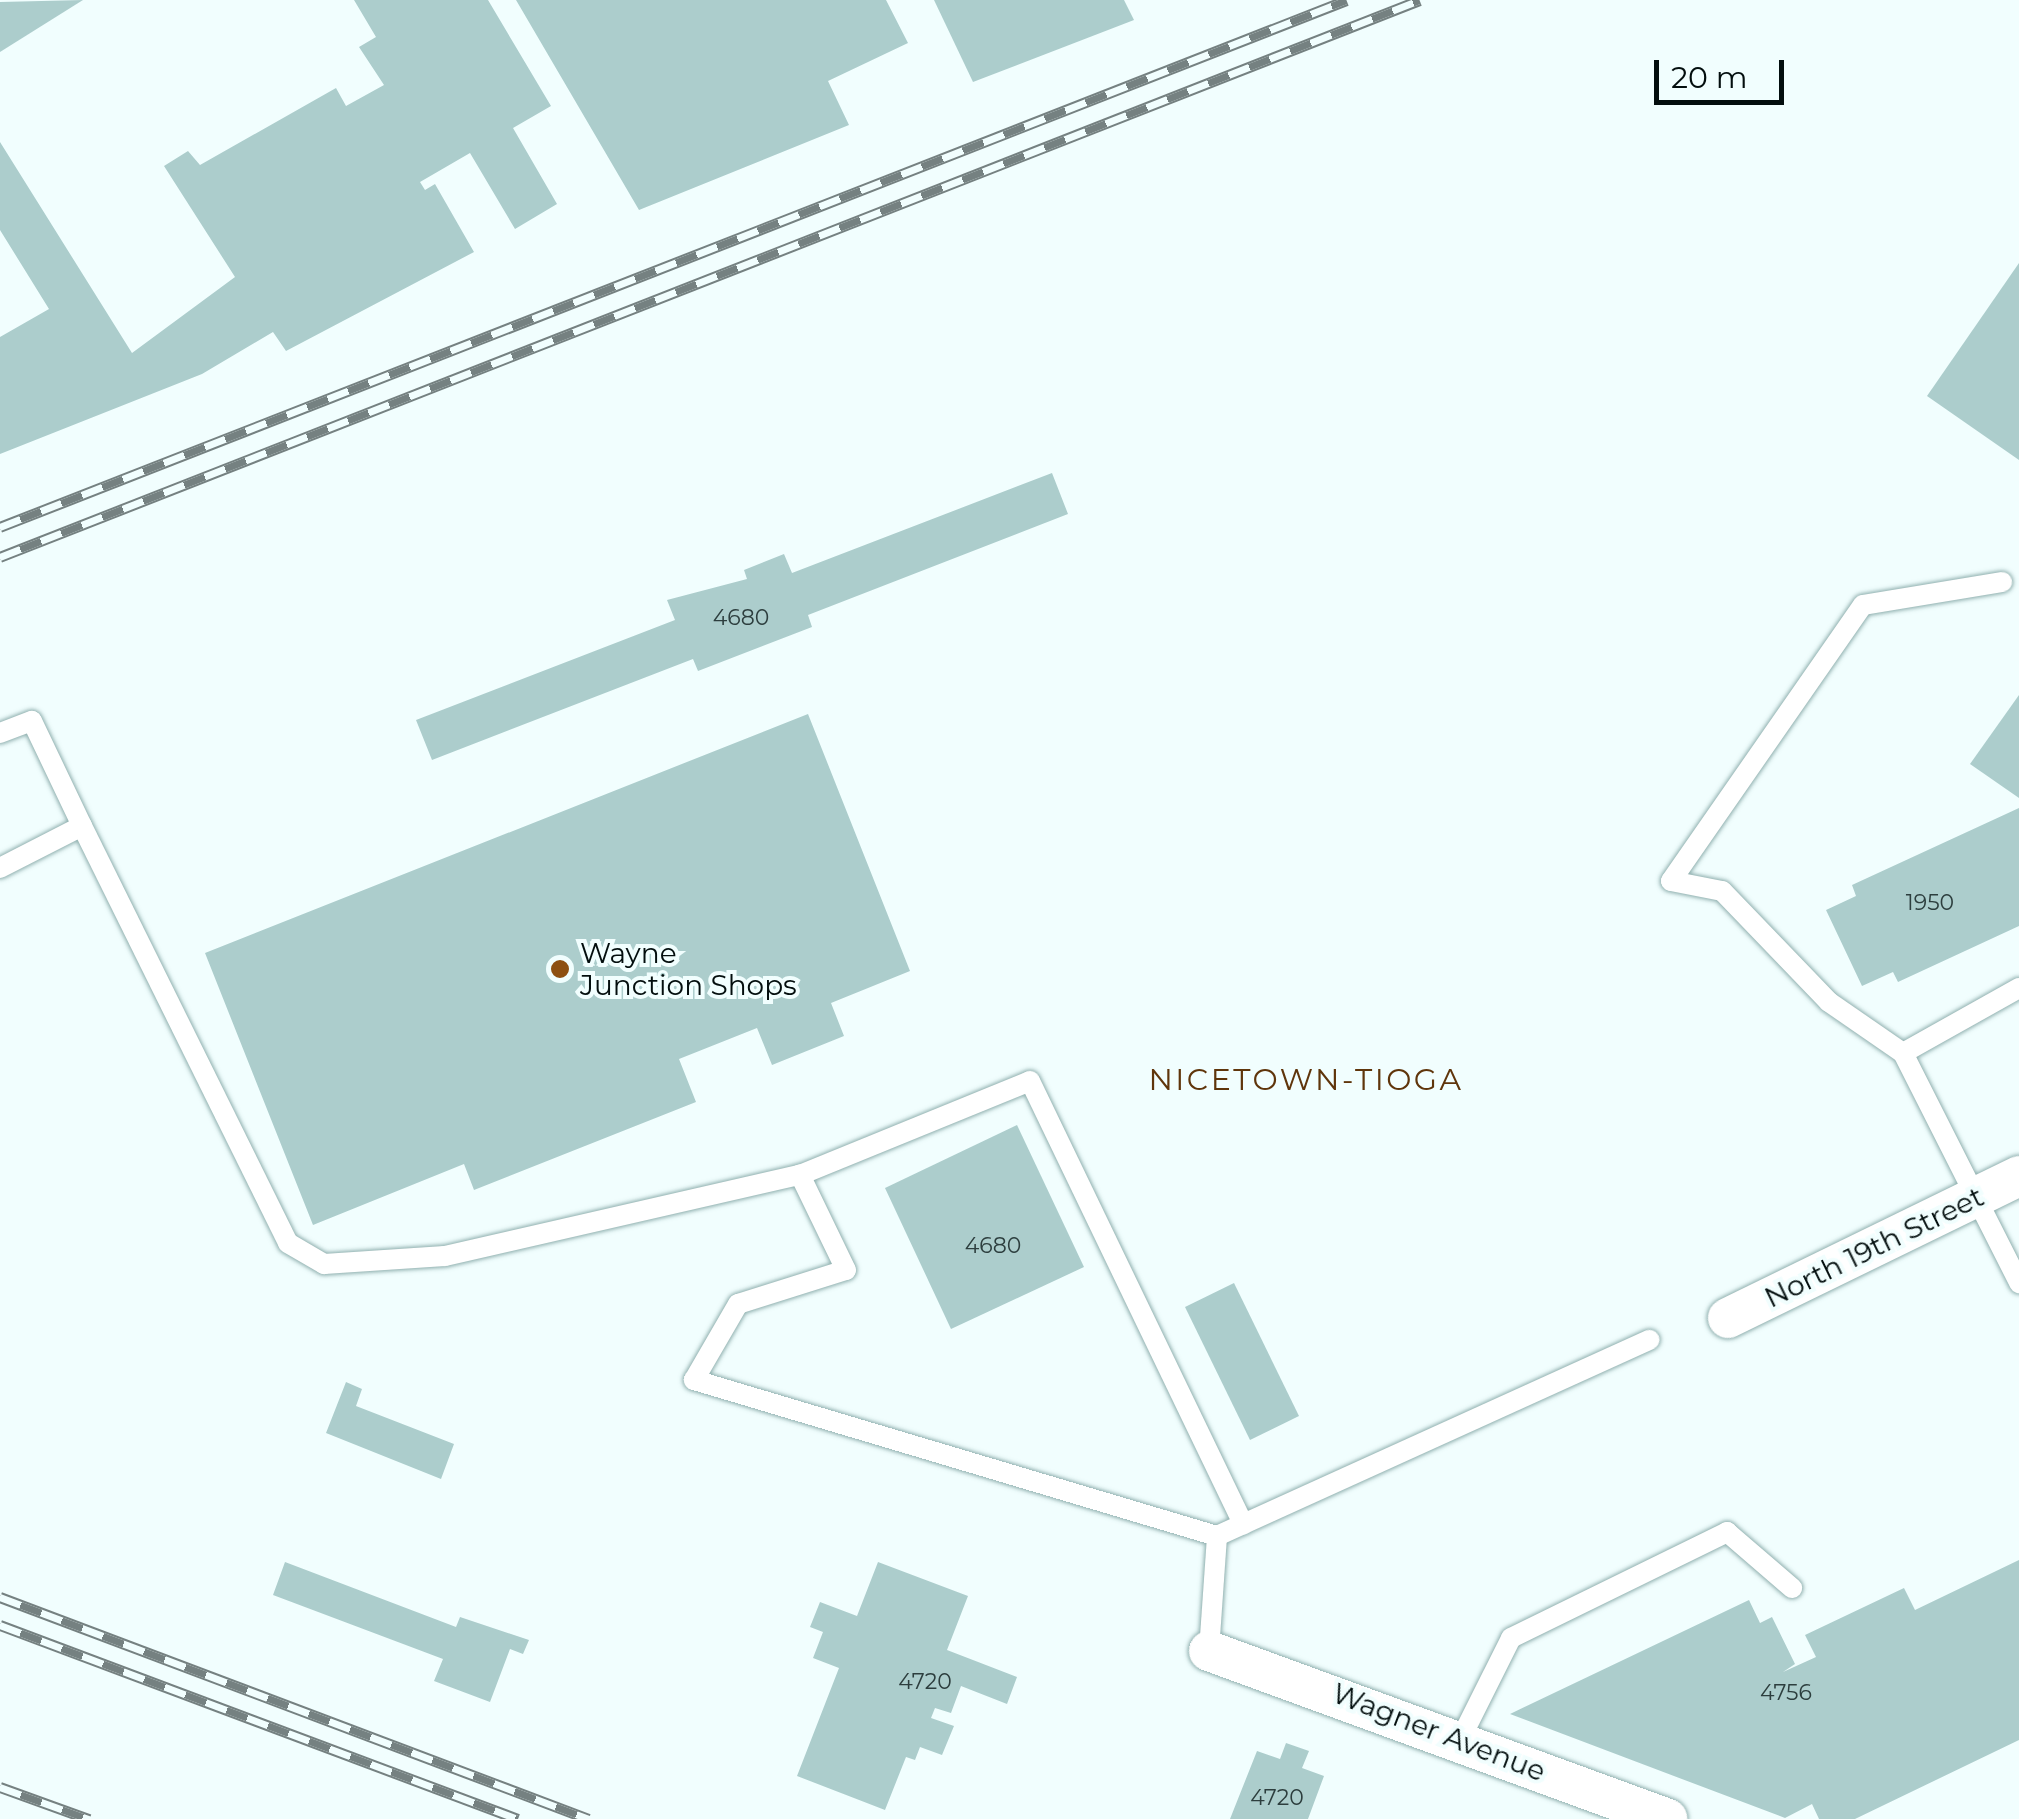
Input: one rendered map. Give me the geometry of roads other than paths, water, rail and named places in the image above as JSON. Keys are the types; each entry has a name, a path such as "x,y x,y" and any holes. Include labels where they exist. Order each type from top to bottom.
{"street":[{"name":"North 19th Street","path":"1728,1318 2019,1176"},
{"name":"Wagner Avenue","path":"1209,1652 1460,1740 1668,1819"}],"lane":[{"path":"2002,582 1863,605 1671,881 1722,890 1829,1002 1904,1054 2019,1284"},
{"path":"0,732 32,721 288,1243 324,1264 445,1256 800,1175 1030,1081 1244,1524"},
{"path":"0,868 82,826"},
{"path":"1904,1054 2019,988"},
{"path":"800,1175 846,1270 738,1304 694,1380 1217,1536 1650,1340"},
{"path":"1460,1740 1511,1638 1727,1532 1792,1588"},
{"path":"1209,1652 1217,1536"}],"railway":[{"path":"0,527 1347,0"},
{"path":"0,557 1420,0"},
{"path":"0,1597 589,1819"},
{"path":"0,1625 518,1819"},
{"path":"0,1787 89,1819"}],"place":[{"name":"Wayne Junction Shops","path":"560,969"}],"district":[{"name":"NICETOWN-TIOGA","path":"1306,1080"}]}
